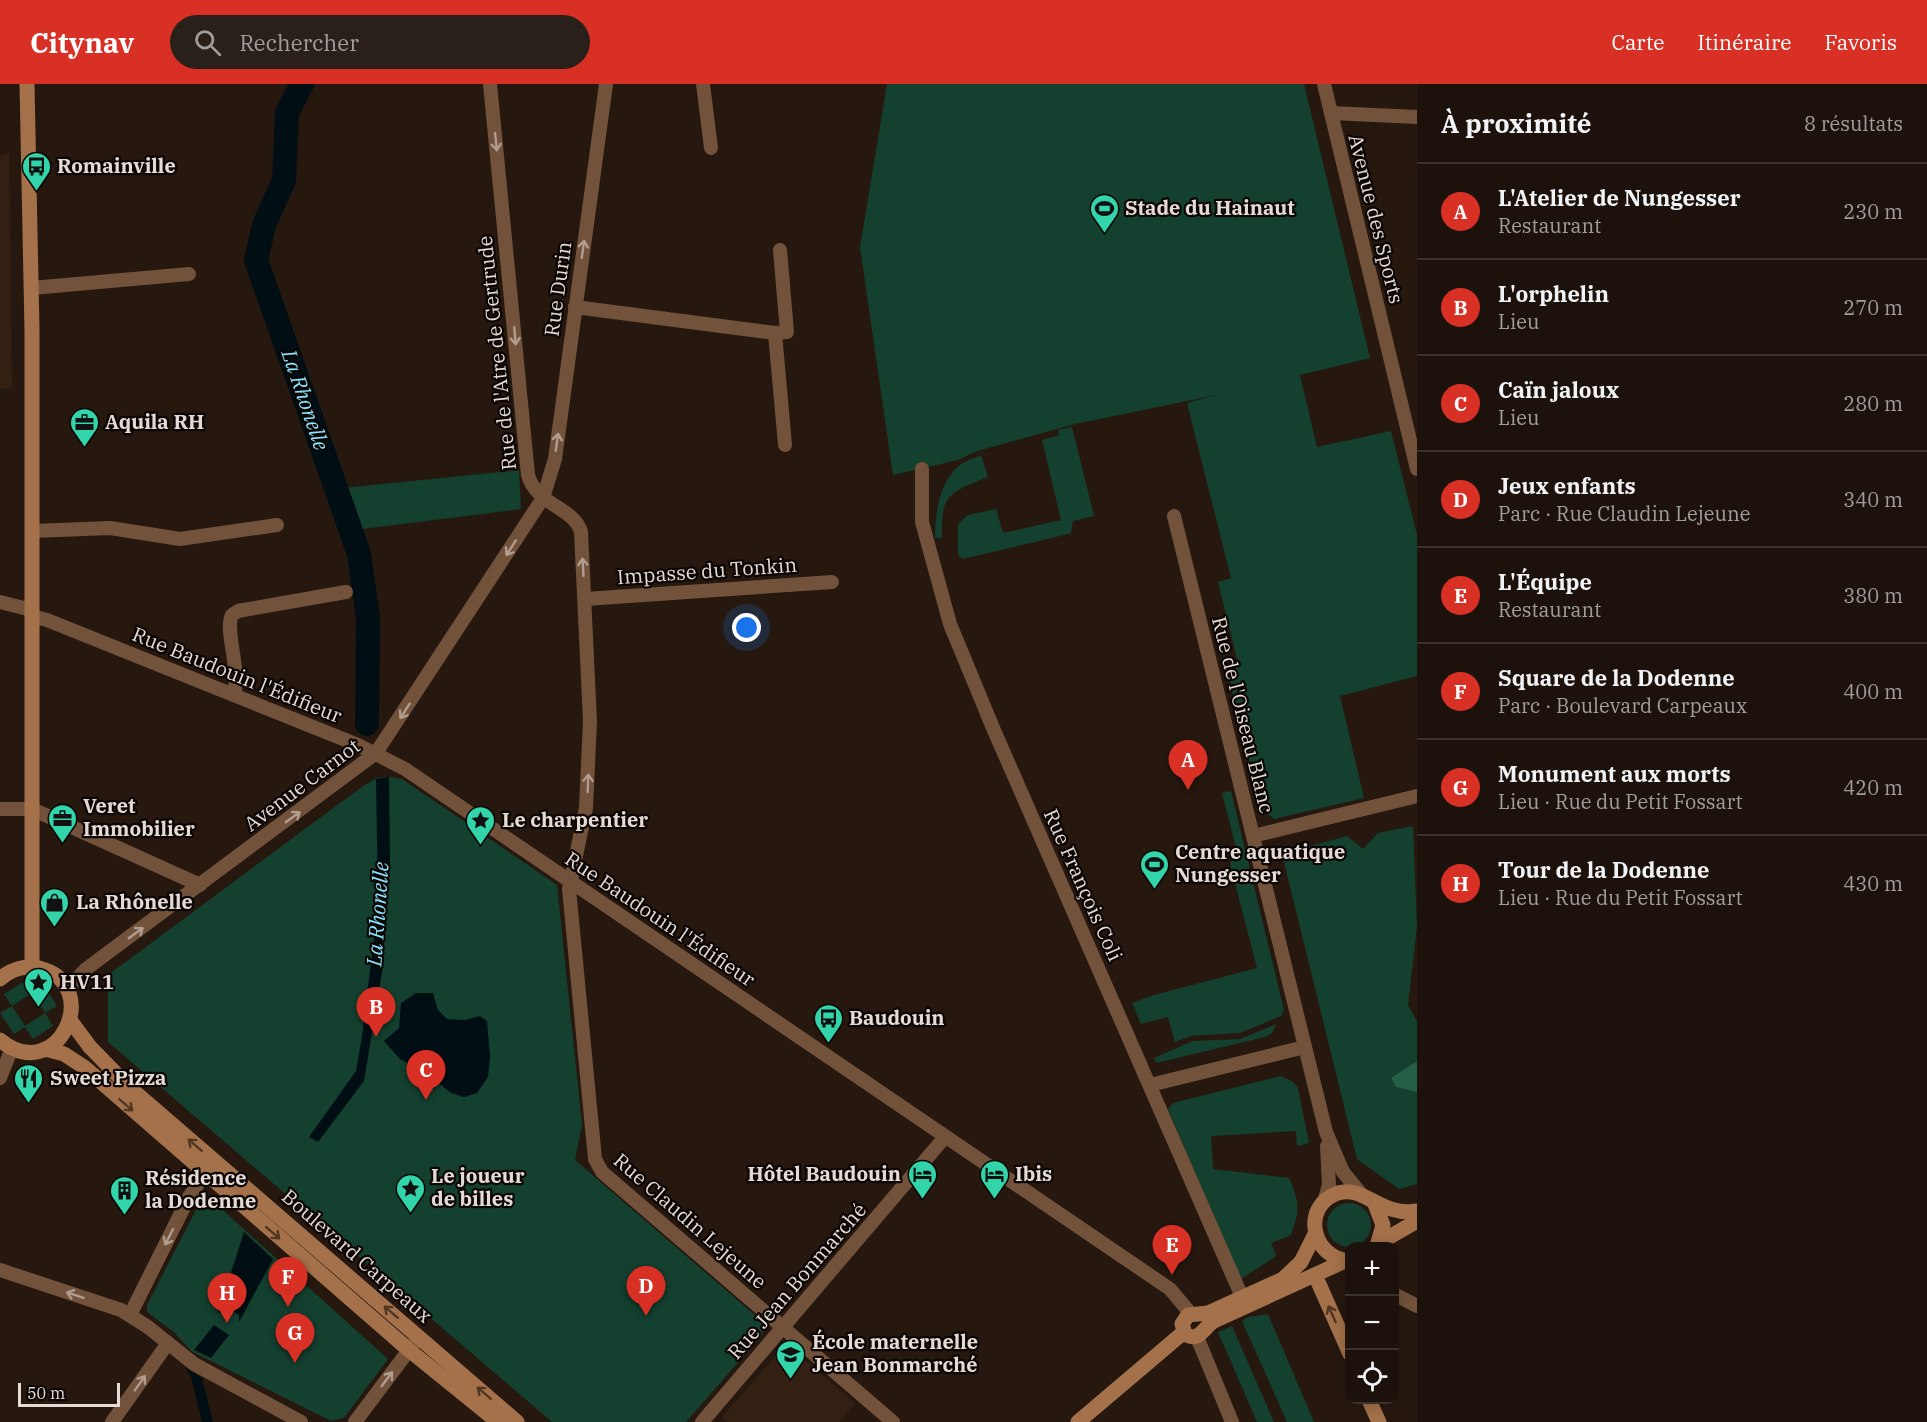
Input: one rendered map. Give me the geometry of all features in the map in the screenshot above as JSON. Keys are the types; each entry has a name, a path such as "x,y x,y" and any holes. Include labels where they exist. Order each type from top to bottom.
{"main road":[{"path":"27,84 32,288 32,967"},
{"path":"0,979 14,970 32,967 56,976 67,990 71,1004 70,1020 62,1036 45,1049 30,1052 6,1044"},
{"name":"Boulevard Carpeaux","path":"70,1020 86,1043 120,1079 517,1422"},
{"name":"Boulevard Carpeaux","path":"45,1049 64,1054 77,1062 409,1350 498,1422"},
{"path":"1244,1302 1290,1274 1307,1254 1315,1234 1316,1216 1324,1202 1343,1192 1361,1194 1375,1204 1393,1211 1417,1211"},
{"path":"1375,1204 1383,1223 1379,1242"},
{"path":"1383,1242 1417,1221"},
{"path":"1315,1234 1324,1251 1345,1260"},
{"path":"1078,1422 1195,1325 1244,1302 1345,1262"},
{"path":"1315,1275 1348,1350"},
{"path":"1371,1404 1379,1422"}],"street":[{"name":"Rue de l'Atre de Gertrude","path":"490,84 527,470 532,488 575,521 580,528 590,721 587,798 569,881"},
{"name":"Rue Durin","path":"543,498 555,459 606,84"},
{"path":"703,84 711,148"},
{"name":"Avenue des Sports","path":"1323,84 1417,469"},
{"path":"1331,113 1417,117"},
{"path":"575,307 775,333 788,332 780,250"},
{"path":"32,288 189,274"},
{"path":"775,333 785,445"},
{"name":"Rue François Coli","path":"922,469 922,522 950,624 993,728 1244,1302"},
{"name":"Avenue Carnot","path":"67,990 86,969 376,753 543,498"},
{"name":"Rue de l'Oiseau Blanc","path":"1174,516 1326,1132 1343,1172 1361,1194"},
{"path":"33,531 110,528 180,539 277,525"},
{"name":"Impasse du Tonkin","path":"585,598 832,582"},
{"path":"234,695 238,676 229,625 232,615 238,611 346,592"},
{"name":"Rue Baudouin l'Édifieur","path":"0,602 376,753 405,769 1170,1289 1195,1325 1232,1422"},
{"path":"1253,836 1417,796"},
{"path":"0,809 32,809 201,885"},
{"name":"Rue Claudin Lejeune","path":"569,881 596,1164 893,1422"},
{"path":"0,1078 6,1044"},
{"path":"1150,1085 1305,1047"},
{"name":"Rue de l'Oiseau Blanc","path":"1324,1202 1330,1182 1326,1132"},
{"name":"Rue Jean Bonmarché","path":"702,1422 945,1137"},
{"path":"130,1315 192,1192 206,1174"},
{"path":"0,1270 130,1315 200,1368 301,1422"},
{"path":"1399,1296 1417,1306"},
{"path":"355,1422 419,1337"},
{"path":"112,1422 168,1343"}],"shaded area":[{"path":"9,154 12,388 0,389 0,156"},
{"name":"École maternelle Jean Bonmarché","path":"790,1351 799,1355 855,1403 839,1422 728,1422 722,1417 778,1353"}],"green space":[{"path":"887,84 1304,84 1370,358 1300,375 1317,447 1391,431 1417,535 1417,676 1340,696 1364,798 1274,819 1261,809 1227,670 1239,667 1218,582 1231,578 1187,403 1216,395 1075,424 977,451 958,460 893,475 860,247"},
{"path":"1072,427 1094,516 1073,521 1071,533 963,559 958,555 958,524 968,515 996,509 1003,533 1061,520 1042,440 1059,435 1058,430"},
{"path":"981,455 988,477 964,487 950,497 943,512 942,538 935,538 937,508 947,480 960,465"},
{"path":"519,470 521,509 362,529 343,488"},
{"path":"377,778 402,779 557,885 582,1125 575,1160 764,1323 762,1335 686,1422 552,1422 108,1042 108,975 363,786"},
{"path":"1231,791 1284,1010 1281,1016 1240,1033 1191,1036 1175,1042 1168,1017 1141,1024 1132,1003 1257,968 1230,864 1237,852 1222,793"},
{"path":"1413,826 1417,926 1408,1005 1417,1021 1417,1061 1391,1078 1396,1087 1417,1092 1417,1184 1399,1189 1357,1159 1282,854 1347,836 1363,849 1378,833"},
{"path":"25,981 32,992 44,985 57,1006 45,1013 32,993 12,1006 4,994"},
{"path":"12,1006 25,1026 45,1013 53,1026 33,1039 25,1027 14,1034 0,1013"},
{"path":"1276,1024 1272,1033 1265,1037 1156,1063 1154,1058 1193,1041 1240,1039"},
{"path":"1417,1061 1417,1092 1396,1087 1391,1078"},
{"path":"1281,1076 1293,1082 1298,1088 1309,1143 1297,1146 1296,1131 1211,1136 1213,1169 1289,1178 1297,1201 1296,1219 1291,1235 1271,1243 1276,1256 1241,1279 1168,1109 1173,1103"},
{"path":"206,1195 388,1359 344,1418 331,1421 191,1351 175,1333 147,1312 147,1305 201,1200"},
{"path":"1349,1203 1365,1209 1371,1225 1365,1241 1345,1242 1345,1246 1333,1241 1327,1225 1333,1209"},
{"path":"1268,1314 1314,1422 1287,1422 1242,1321 1248,1317"},
{"path":"1232,1326 1274,1422 1257,1422 1218,1332"}],"water":[{"path":"389,777 390,860 382,972 364,1081 318,1142 309,1137 356,1071 378,905 376,779"},
{"path":"416,993 433,993 438,1010 447,1019 465,1020 480,1016 487,1021 490,1057 488,1077 477,1093 464,1097 451,1093 425,1072 400,1059 384,1041 399,1028 401,1003"},
{"path":"244,1232 273,1259 239,1322 239,1315 229,1309 218,1313"},
{"path":"214,1325 229,1335 211,1358 194,1350"},
{"path":"185,1367 202,1378 213,1422 202,1422 191,1377"}],"waterway":[{"name":"La Rhonelle","path":"302,84 287,113 284,180 264,225 256,260 359,554 368,618 367,724"}],"place":[{"name":"Romainville","path":"36,192"},
{"name":"Stade du Hainaut","path":"1104,234"},
{"name":"Aquila RH","path":"84,448"},
{"name":"L'Atelier de Nungesser","path":"1188,790"},
{"name":"Veret Immobilier","path":"62,844"},
{"name":"Le charpentier","path":"481,846"},
{"name":"Centre aquatique Nungesser","path":"1154,890"},
{"name":"La Rhônelle","path":"55,928"},
{"name":"HV11","path":"39,1008"},
{"name":"L'orphelin","path":"376,1037"},
{"name":"Baudouin","path":"828,1044"},
{"name":"Caïn jaloux","path":"426,1100"},
{"name":"Sweet Pizza","path":"29,1104"},
{"name":"Hôtel Baudouin","path":"922,1200"},
{"name":"Ibis","path":"994,1200"},
{"name":"Le joueur de billes","path":"410,1214"},
{"name":"Résidence la Dodenne","path":"124,1216"},
{"name":"L'Équipe","path":"1172,1275"},
{"name":"Square de la Dodenne","path":"288,1307"},
{"name":"Jeux enfants","path":"646,1316"},
{"name":"Tour de la Dodenne","path":"227,1323"},
{"name":"Monument aux morts","path":"295,1363"},
{"name":"École maternelle Jean Bonmarché","path":"791,1380"}]}
